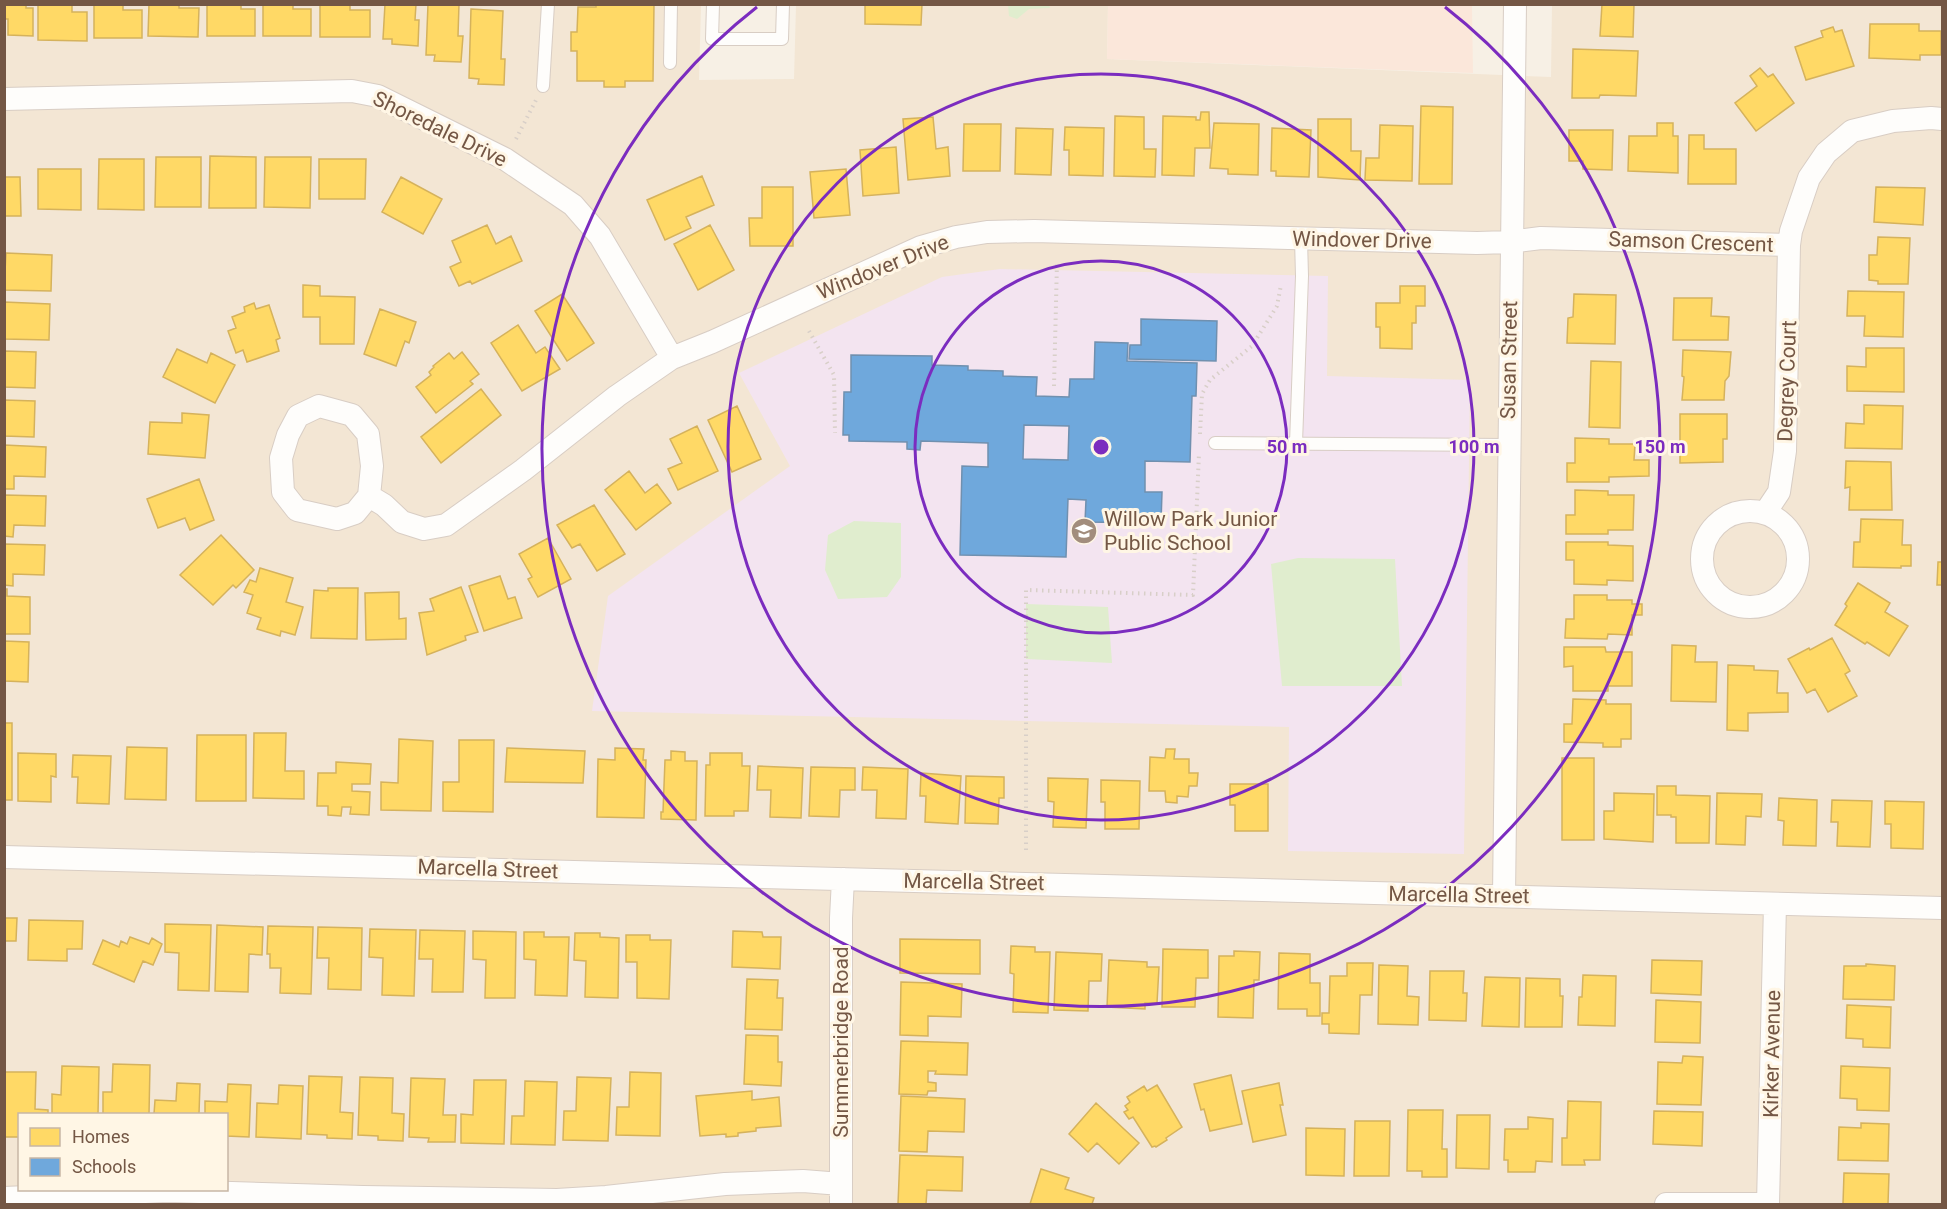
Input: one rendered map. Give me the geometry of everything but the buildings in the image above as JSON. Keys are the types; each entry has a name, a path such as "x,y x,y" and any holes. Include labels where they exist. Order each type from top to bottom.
{"street":[{"name":"Susan Street","path":"1504,896 1510,242 1515,4"},
{"name":"Shoredale Drive","path":"4,99 352,91 378,96 505,159 573,205 600,236 672,358"},
{"name":"Samson Crescent","path":"1510,242 1541,238 1789,245 1791,231 1809,178 1819,162 1852,131 1893,121 1942,119"},
{"name":"Windover Drive","path":"369,496 384,505 402,522 424,529 446,525 523,470 617,396 672,358 712,342 891,259 956,237 987,232 1034,231 1301,239 1510,242"},
{"name":"Degrey Court","path":"1765,513 1779,492 1785,451 1789,245"},
{"path":"319,406 352,415 368,434 372,466 369,496 355,513 337,519 297,510 283,492 281,458 288,435 298,416 319,406"},
{"path":"1750,510 1765,513 1780,520 1791,532 1797,547 1798,564 1794,579 1785,592 1772,602 1756,607 1740,606 1725,601 1713,591 1705,577 1701,562 1703,546 1709,531 1720,520 1734,512 1750,510"},
{"name":"Marcella Street","path":"4,857 1942,908"},
{"name":"Summerbridge Road","path":"841,1194 843,879"},
{"name":"Kirker Avenue","path":"1768,1204 1775,904"},
{"path":"4,1198 168,1191 557,1200 725,1184 803,1181 841,1194"},
{"path":"1666,1204 1768,1204"}],"lane":[{"path":"543,86 548,4"},
{"path":"670,63 671,4"},
{"path":"713,4 712,39 782,39 783,4"},
{"path":"1296,443 1302,276 1301,239"},
{"path":"1215,443 1508,445"}],"path":[{"path":"505,159 543,86"},
{"path":"1054,386 1057,262"},
{"path":"1026,850 1026,590 1193,595 1202,394 1210,380 1252,346 1277,306 1283,278"},
{"path":"810,332 834,375 834,433"}],"shaded area":[{"path":"5,5 701,5 699,80 794,79 796,5 1108,5 1107,59 1551,77 1552,5 1942,5 1942,1204 5,1204"},
{"path":"1108,5 1472,5 1473,73 1107,59"},
{"name":"Willow Park Junior Public School","path":"1000,269 1328,276 1327,376 1470,380 1464,854 1288,851 1289,727 592,711 608,596 790,466 739,373 942,277"}],"green space":[{"path":"1008,5 1049,5 1050,8 1029,9 1017,19 1009,16"},
{"path":"854,521 901,523 901,577 887,597 838,599 825,570 828,535"},
{"path":"1298,558 1395,559 1402,686 1282,686 1271,564"},
{"path":"1026,604 1108,607 1112,663 1026,659"}],"place":[{"name":"Willow Park Junior Public School","path":"1084,531"}]}
